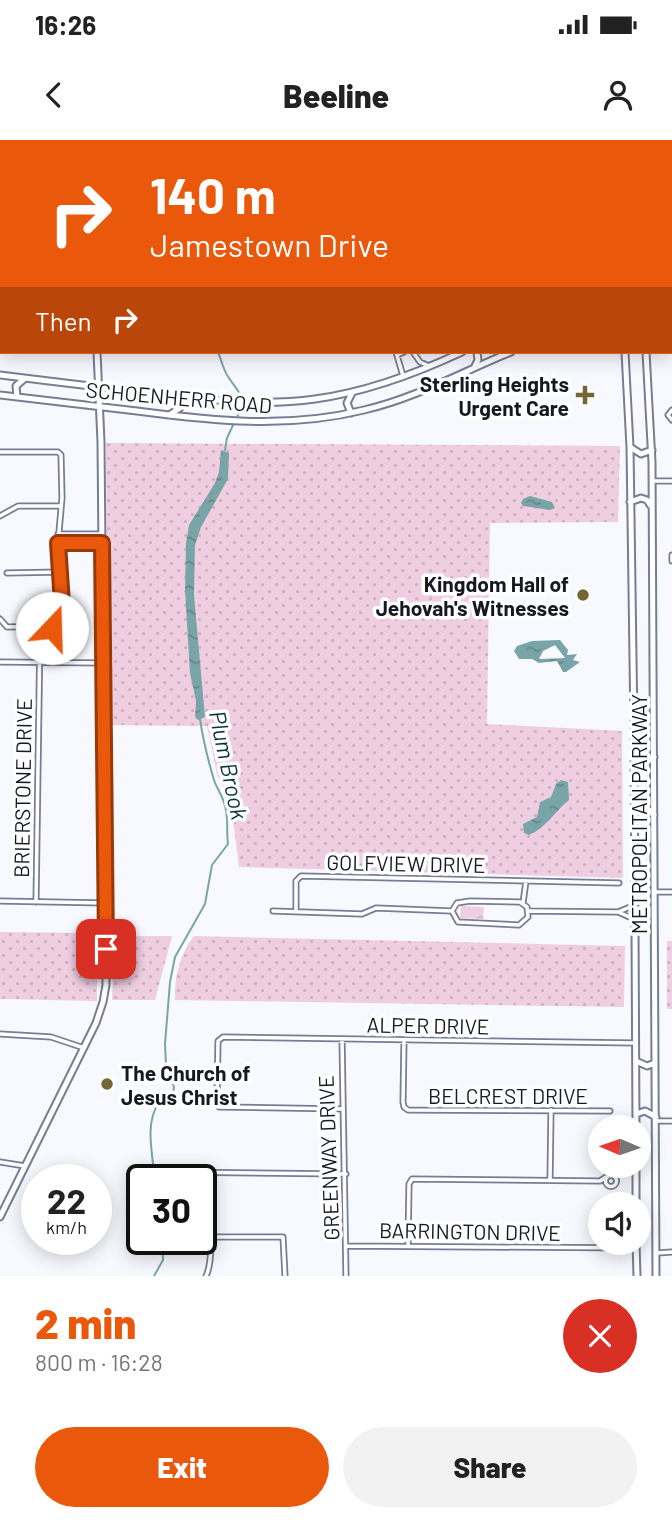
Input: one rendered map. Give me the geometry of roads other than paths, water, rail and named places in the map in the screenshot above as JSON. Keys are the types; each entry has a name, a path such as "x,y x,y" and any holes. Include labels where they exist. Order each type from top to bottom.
{"main road":[{"path":"27,1164 84,1048 105,994 102,534 97,354"},
{"name":"SCHOENHERR ROAD","path":"0,375 217,401 299,401 352,393 403,377 458,354"},
{"path":"474,368 477,354"},
{"name":"SCHOENHERR ROAD","path":"0,395 216,421 299,421 351,413 407,397 506,354"},
{"name":"METROPOLITAN PARKWAY","path":"625,354 630,447 636,1114"},
{"name":"METROPOLITAN PARKWAY","path":"646,354 652,450 656,1276"},
{"path":"17,397 16,386 27,378"},
{"path":"351,413 347,406 352,393"},
{"path":"169,415 180,408 180,397"},
{"path":"630,447 641,454 652,450"},
{"path":"630,502 645,499 652,509"},
{"path":"634,750 642,759 654,757"},
{"path":"635,810 646,807 654,816"},
{"path":"636,1061 647,1066 655,1063"},
{"path":"636,1114 645,1111 656,1119"},
{"path":"0,1217 21,1177"},
{"path":"636,1255 637,1276"}],"street":[{"path":"397,354 403,377"},
{"path":"414,354 420,362 431,366"},
{"path":"672,410 668,415 672,420"},
{"path":"0,452 60,453 61,506 58,543 62,626 7,627 0,619"},
{"path":"652,481 672,481"},
{"path":"0,516 16,506 61,506"},
{"path":"58,534 102,534"},
{"path":"58,543 102,543"},
{"path":"672,555 672,561"},
{"path":"7,573 61,572"},
{"name":"BRIERSTONE DRIVE","path":"36,902 40,632"},
{"path":"0,662 103,663"},
{"name":"GOLFVIEW DRIVE","path":"296,911 296,881 301,876 526,881"},
{"path":"529,911 523,903 526,881 619,883"},
{"path":"655,892 672,892"},
{"path":"0,901 105,903"},
{"path":"273,911 362,914 376,908 452,911 461,902 523,903"},
{"path":"618,912 635,905"},
{"path":"452,911 458,922 514,925 523,922 529,911"},
{"path":"529,911 618,912 635,919"},
{"path":"0,1034 51,1037 84,1048"},
{"name":"ALPER DRIVE","path":"343,1109 222,1108 218,1105 219,1039 636,1043"},
{"name":"GREENWAY DRIVE","path":"342,1039 346,1276"},
{"name":"BELCREST DRIVE","path":"404,1040 405,1109 610,1111"},
{"path":"550,1181 551,1110"},
{"path":"656,1119 672,1121"},
{"path":"0,1162 21,1165"},
{"path":"217,1173 346,1174"},
{"path":"600,1181 604,1178"},
{"path":"606,1178 606,1185"},
{"path":"408,1246 409,1184 412,1179 600,1181 614,1186 617,1181 614,1178"},
{"path":"217,1237 283,1237 285,1276"},
{"name":"BARRINGTON DRIVE","path":"346,1246 588,1245"},
{"path":"656,1253 672,1252"},
{"path":"206,1276 210,1255"}],"water":[{"path":"221,450 229,453 228,479 201,527 195,545 194,595 205,717 198,720 195,717 196,701 190,673 185,590 186,543 189,525 215,483"},
{"path":"530,496 552,502 555,508 550,510 523,506 523,499"},
{"path":"560,640 568,650 567,655 577,654 573,660 580,662 563,672 557,661 539,663 532,659 519,659 514,651 517,646 532,641","holes":["555,645 565,658 539,659 543,651"]},
{"path":"561,780 568,782 569,800 541,828 529,835 524,833 523,824 537,817 540,802 551,797 556,784"}],"waterway":[{"name":"Plum Brook","path":"219,354 241,399 237,418"},
{"name":"Plum Brook","path":"225,450 234,423"},
{"name":"Plum Brook","path":"153,1164 151,1130 154,1111 159,1103 173,1094 174,1087 166,1065 165,1044 170,982 175,957 205,904 212,865 228,844 226,811 215,783 200,719"},
{"name":"Plum Brook","path":"154,1276 163,1260 163,1255"}],"place":[{"name":"Sterling Heights Urgent Care","path":"585,395"},
{"name":"Kingdom Hall of Jehovah's Witnesses","path":"583,595"},
{"name":"The Church of Jesus Christ","path":"107,1084"}]}
